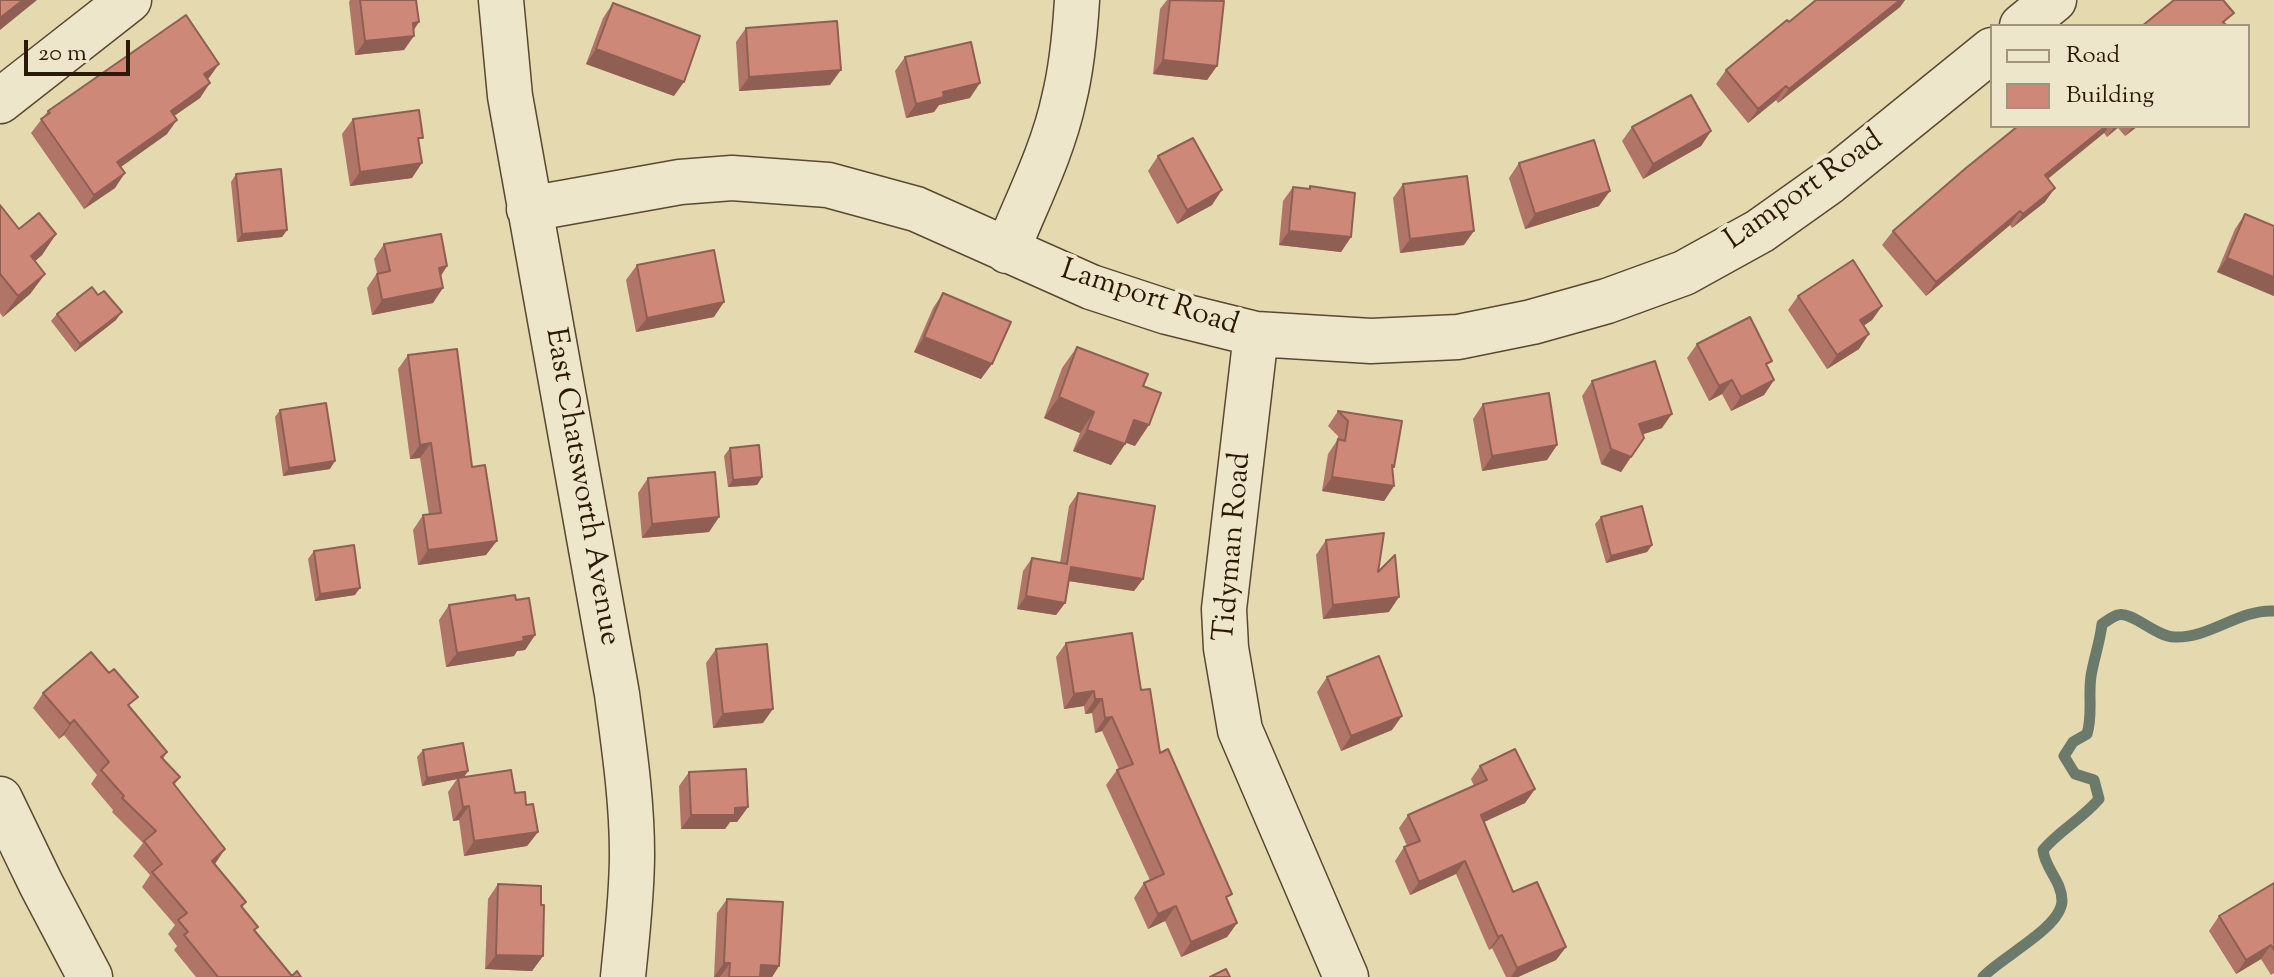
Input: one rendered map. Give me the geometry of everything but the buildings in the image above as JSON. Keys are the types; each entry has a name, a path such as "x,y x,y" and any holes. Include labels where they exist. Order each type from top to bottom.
{"street":[{"path":"0,101 129,0"},
{"name":"East Chatsworth Avenue","path":"501,0 510,96 615,679 632,853 623,977"},
{"path":"1007,251 1047,154 1064,101 1072,59 1077,0"},
{"path":"2024,24 2054,0"},
{"name":"Lamport Road","path":"529,209 680,182 732,178 828,185 916,209 1091,287 1167,312 1256,334 1371,341 1458,337 1532,322 1607,301 1684,273 1760,231 1817,190 1990,52"},
{"name":"Tidyman Road","path":"1256,334 1224,609 1226,648 1240,730 1346,977"},
{"path":"0,799 90,977"}],"waterway":[{"path":"1983,977 2041,932 2059,911 2061,894 2043,850 2099,799 2094,780 2075,774 2064,756 2073,742 2087,734 2091,676 2102,624 2124,615 2174,637 2199,634 2249,614 2274,611"}]}
